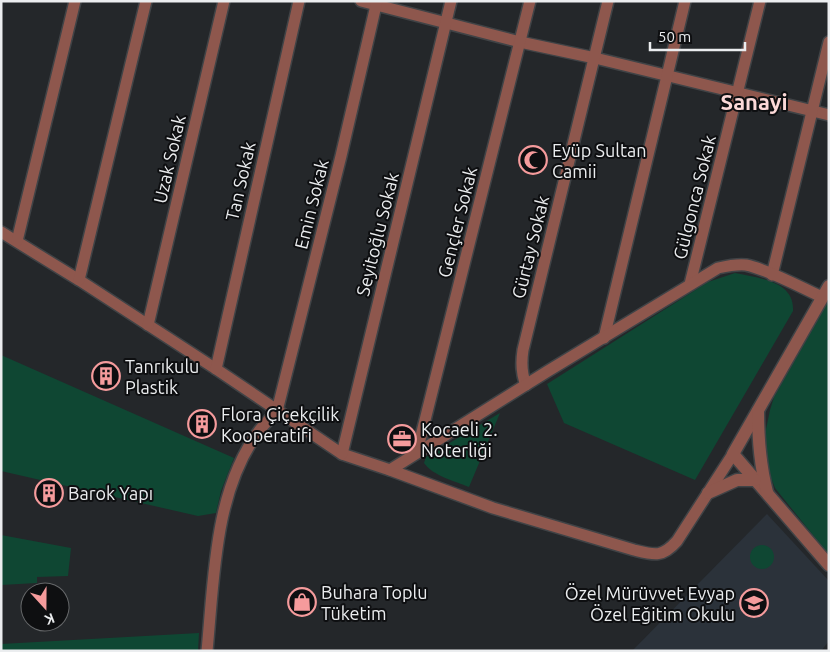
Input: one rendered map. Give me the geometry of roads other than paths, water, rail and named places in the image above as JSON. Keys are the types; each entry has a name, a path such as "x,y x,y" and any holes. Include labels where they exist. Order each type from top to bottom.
{"street":[{"path":"17,241 75,1"},
{"path":"79,280 146,1"},
{"name":"Uzak Sokak","path":"148,325 224,1"},
{"name":"Tan Sokak","path":"216,369 299,1"},
{"path":"361,1 376,3 520,42 595,58 829,115"},
{"name":"Seyitoğlu Sokak","path":"342,454 452,1"},
{"name":"Gençler Sokak","path":"417,452 530,1"},
{"name":"Gürtay Sokak","path":"526,386 522,376 521,364 523,350 608,1"},
{"path":"604,338 685,1"},
{"name":"Gülgonca Sokak","path":"690,284 760,1"},
{"name":"Emin Sokak","path":"277,411 341,156 376,3"},
{"path":"772,274 829,42"},
{"path":"1,232 216,369 342,454 493,508 656,555 668,552 677,541 733,454 826,292 746,265 718,268 390,470"},
{"path":"758,410 759,450 768,495"},
{"path":"207,651 215,566 221,521 227,500 244,454 259,430 277,411"},
{"path":"733,454 829,565"},
{"path":"708,493 737,480 755,480"}],"place":[{"name":"Eyüp Sultan Camii","path":"533,160"},
{"name":"Tanrıkulu Plastik","path":"106,376"},
{"name":"Flora Çiçekçilik Kooperatifi","path":"202,424"},
{"name":"Kocaeli 2. Noterliği","path":"402,439"},
{"name":"Barok Yapı","path":"49,493"},
{"name":"Buhara Toplu Tüketim","path":"302,602"},
{"name":"Özel Mürüvvet Evyap Özel Eğitim Okulu","path":"754,603"}],"district":[{"name":"Sanayi","path":"754,101"}]}
